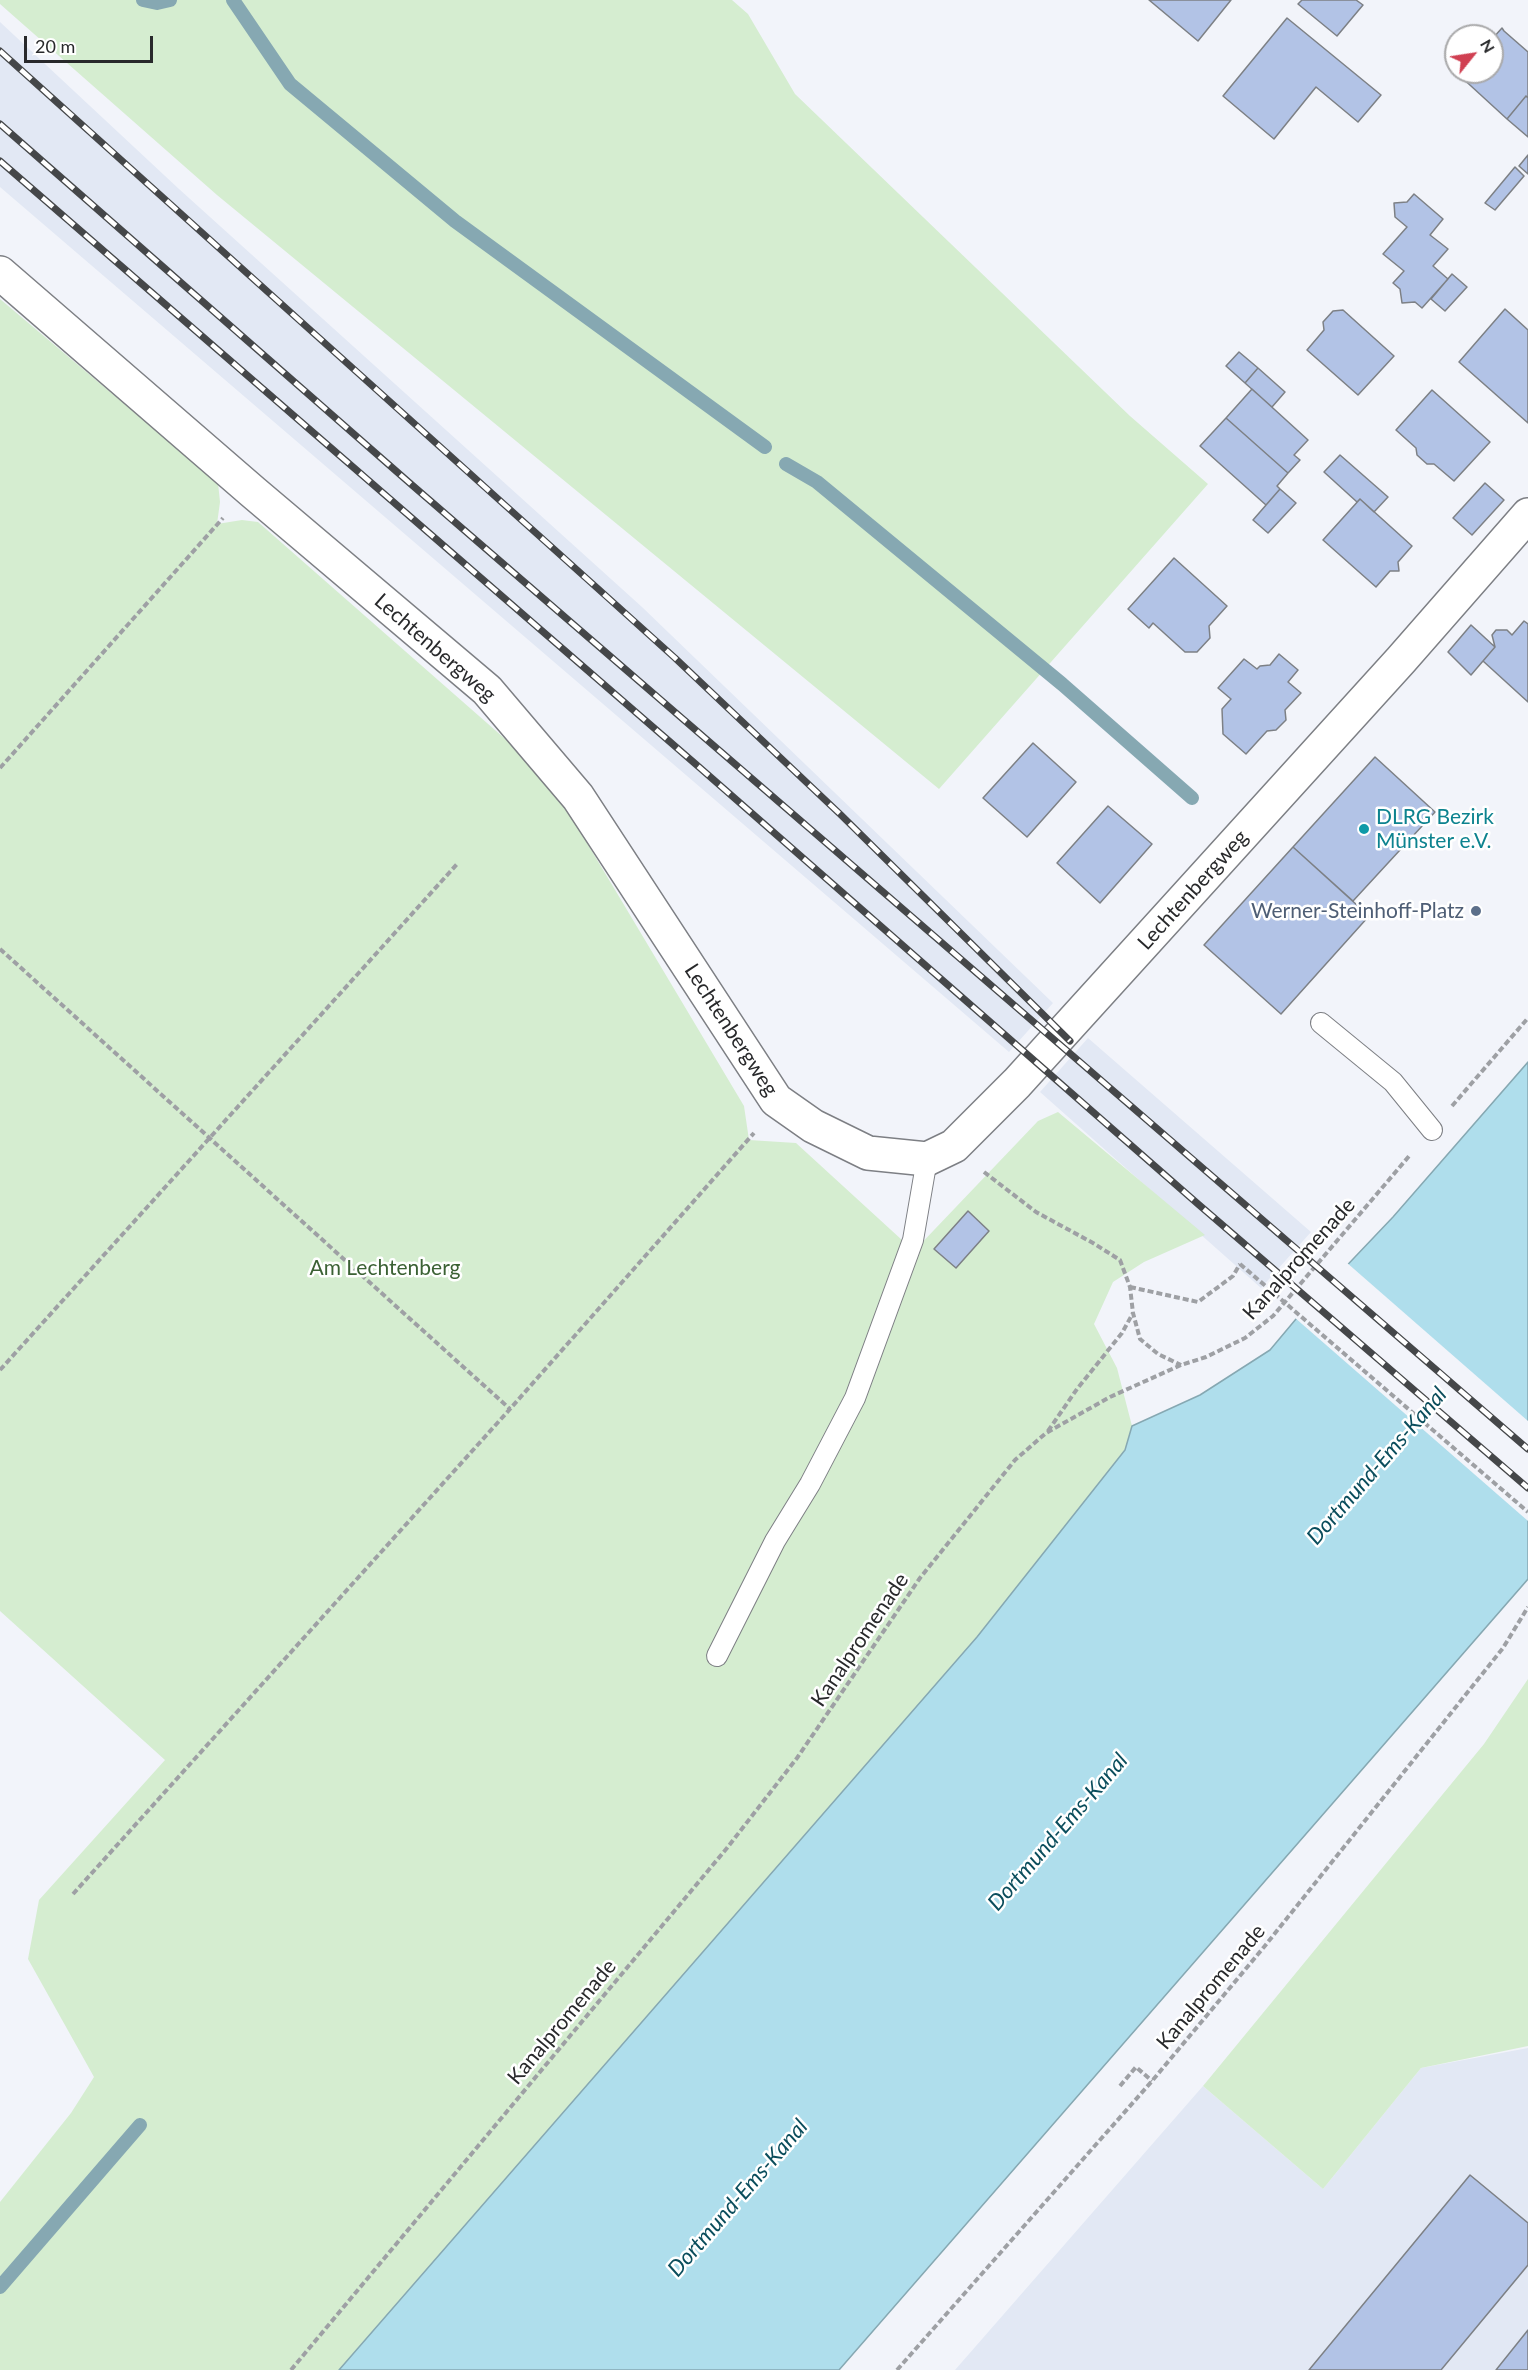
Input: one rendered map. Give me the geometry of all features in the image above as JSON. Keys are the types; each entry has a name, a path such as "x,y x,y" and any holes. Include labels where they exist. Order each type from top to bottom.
{"street":[{"name":"Lechtenbergweg","path":"0,273 487,690 578,796 776,1100 813,1126 868,1153 940,1153 1017,1083 1401,660 1528,515"}],"lane":[{"path":"1321,1023 1393,1082 1432,1130"},
{"path":"717,1656 775,1541 810,1484 855,1398 913,1240 940,1153"}],"path":[{"path":"0,768 217,525 253,492"},
{"path":"0,1370 458,863"},
{"path":"0,949 510,1409"},
{"name":"Kanalpromenade","path":"291,2370 727,1848 797,1758 920,1578 1015,1460 1046,1434 1110,1397 1245,1338 1273,1316 1528,1018"},
{"path":"73,1894 749,1140"},
{"path":"940,1153 1120,1260 1130,1287 1133,1313 1140,1339 1158,1354 1181,1365"},
{"path":"1130,1287 1198,1302 1233,1276 1240,1264 1528,1512"},
{"path":"1046,1434 1077,1389 1122,1333 1133,1313"},
{"name":"Kanalpromenade","path":"897,2370 1152,2081 1264,1947 1511,1638 1528,1607"},
{"path":"1120,2085 1136,2067 1152,2081"}],"shaded area":[{"path":"0,22 179,189 642,607 1053,1003 1009,1052 0,187"},
{"path":"1088,1038 1311,1232 1261,1288 1040,1092"},
{"path":"1528,2048 1528,2370 955,2370 1203,2086 1323,2189 1421,2068"}],"green space":[{"path":"0,0 732,0 748,14 795,94 1130,416 1208,484 939,789 217,195 0,4"},
{"name":"Am Lechtenberg","path":"0,299 218,483 220,502 217,524 242,520 258,522 528,759 559,796 744,1106 749,1140 796,1143 914,1251 1038,1121 1058,1112 1205,1235 1144,1262 1113,1282 1094,1324 1117,1368 1132,1426 1125,1450 977,1637 339,2370 0,2370 0,2202 71,2113 94,2077 28,1959 39,1900 165,1760 0,1611"},
{"path":"1528,1679 1528,2046 1421,2068 1323,2189 1203,2086 1484,1744"}],"water":[{"name":"Dortmund-Ems-Kanal","path":"1528,1062 1528,1579 839,2370 339,2370 977,1637 1125,1450 1132,1426 1200,1395 1270,1350 1296,1319 1393,1217"}],"pier":[{"path":"1346,1262 1528,1421 1528,1521 1294,1317"}],"building":[{"path":"1149,0 1231,0 1198,41"},
{"path":"1302,0 1356,0 1363,5 1337,36 1298,4"},
{"path":"1287,18 1381,95 1358,122 1316,87 1274,139 1223,96"},
{"path":"1504,31 1528,52 1528,98 1526,96 1507,119 1469,84 1504,84"},
{"path":"1526,96 1528,98 1528,137 1507,119"},
{"path":"1528,155 1528,174 1519,166"},
{"path":"1515,167 1524,176 1495,210 1485,203"},
{"path":"1414,194 1443,219 1430,235 1448,249 1433,266 1448,279 1422,308 1415,302 1402,303 1400,289 1393,283 1404,271 1383,254 1407,227 1395,217 1394,203 1407,202"},
{"path":"1452,274 1467,287 1445,311 1431,299"},
{"path":"1505,309 1528,330 1528,423 1459,362"},
{"path":"1343,310 1394,356 1358,395 1307,350 1324,330 1323,322 1333,311"},
{"path":"1239,352 1258,368 1245,383 1226,366"},
{"path":"1258,368 1285,392 1272,407 1245,383"},
{"path":"1252,389 1308,440 1294,455 1300,460 1288,473 1226,418"},
{"path":"1432,390 1490,442 1454,481 1434,464 1427,464 1417,455 1416,448 1396,430"},
{"path":"1226,418 1288,473 1277,486 1280,489 1266,505 1200,446"},
{"path":"1340,455 1388,497 1374,512 1360,499 1357,502 1324,472"},
{"path":"1485,483 1504,500 1472,535 1453,518"},
{"path":"1280,489 1296,503 1268,533 1253,520"},
{"path":"1360,499 1412,546 1398,562 1399,571 1390,571 1376,587 1323,540"},
{"path":"1174,558 1227,606 1209,626 1210,638 1197,652 1185,652 1153,623 1149,628 1128,609"},
{"path":"1524,621 1528,624 1528,702 1483,661 1495,647 1492,635 1496,630 1507,630 1512,635"},
{"path":"1471,625 1495,647 1471,675 1448,652"},
{"path":"1279,654 1298,670 1288,682 1301,693 1285,710 1286,720 1276,730 1267,731 1246,754 1223,734 1222,709 1231,699 1218,688 1244,659 1257,669 1260,666 1270,665"},
{"path":"1033,743 1076,782 1027,837 983,798"},
{"name":"DLRG Bezirk Münster e.V.","path":"1375,757 1435,812 1353,901 1293,847"},
{"path":"1108,806 1152,844 1100,903 1057,863"},
{"name":"DLRG Bezirk Münster e.V.","path":"1293,847 1369,916 1281,1014 1204,945"},
{"path":"968,1211 989,1231 956,1268 934,1249"},
{"path":"1470,2175 1528,2223 1528,2265 1441,2370 1309,2370"},
{"path":"1528,2330 1528,2370 1496,2370"}],"waterway":[{"path":"143,0 157,3 170,0"},
{"path":"233,0 290,84 455,221 765,447"},
{"path":"786,464 817,482 1062,684 1192,798"},
{"path":"0,2287 140,2125"}],"railway":[{"path":"0,51 675,658 841,815 1070,1041"},
{"path":"0,124 412,485 1528,1449"},
{"path":"0,161 699,767 1198,1204 1528,1488"}],"place":[{"name":"DLRG Bezirk Münster e.V.","path":"1364,829"},
{"name":"Werner-Steinhoff-Platz","path":"1476,911"}]}
